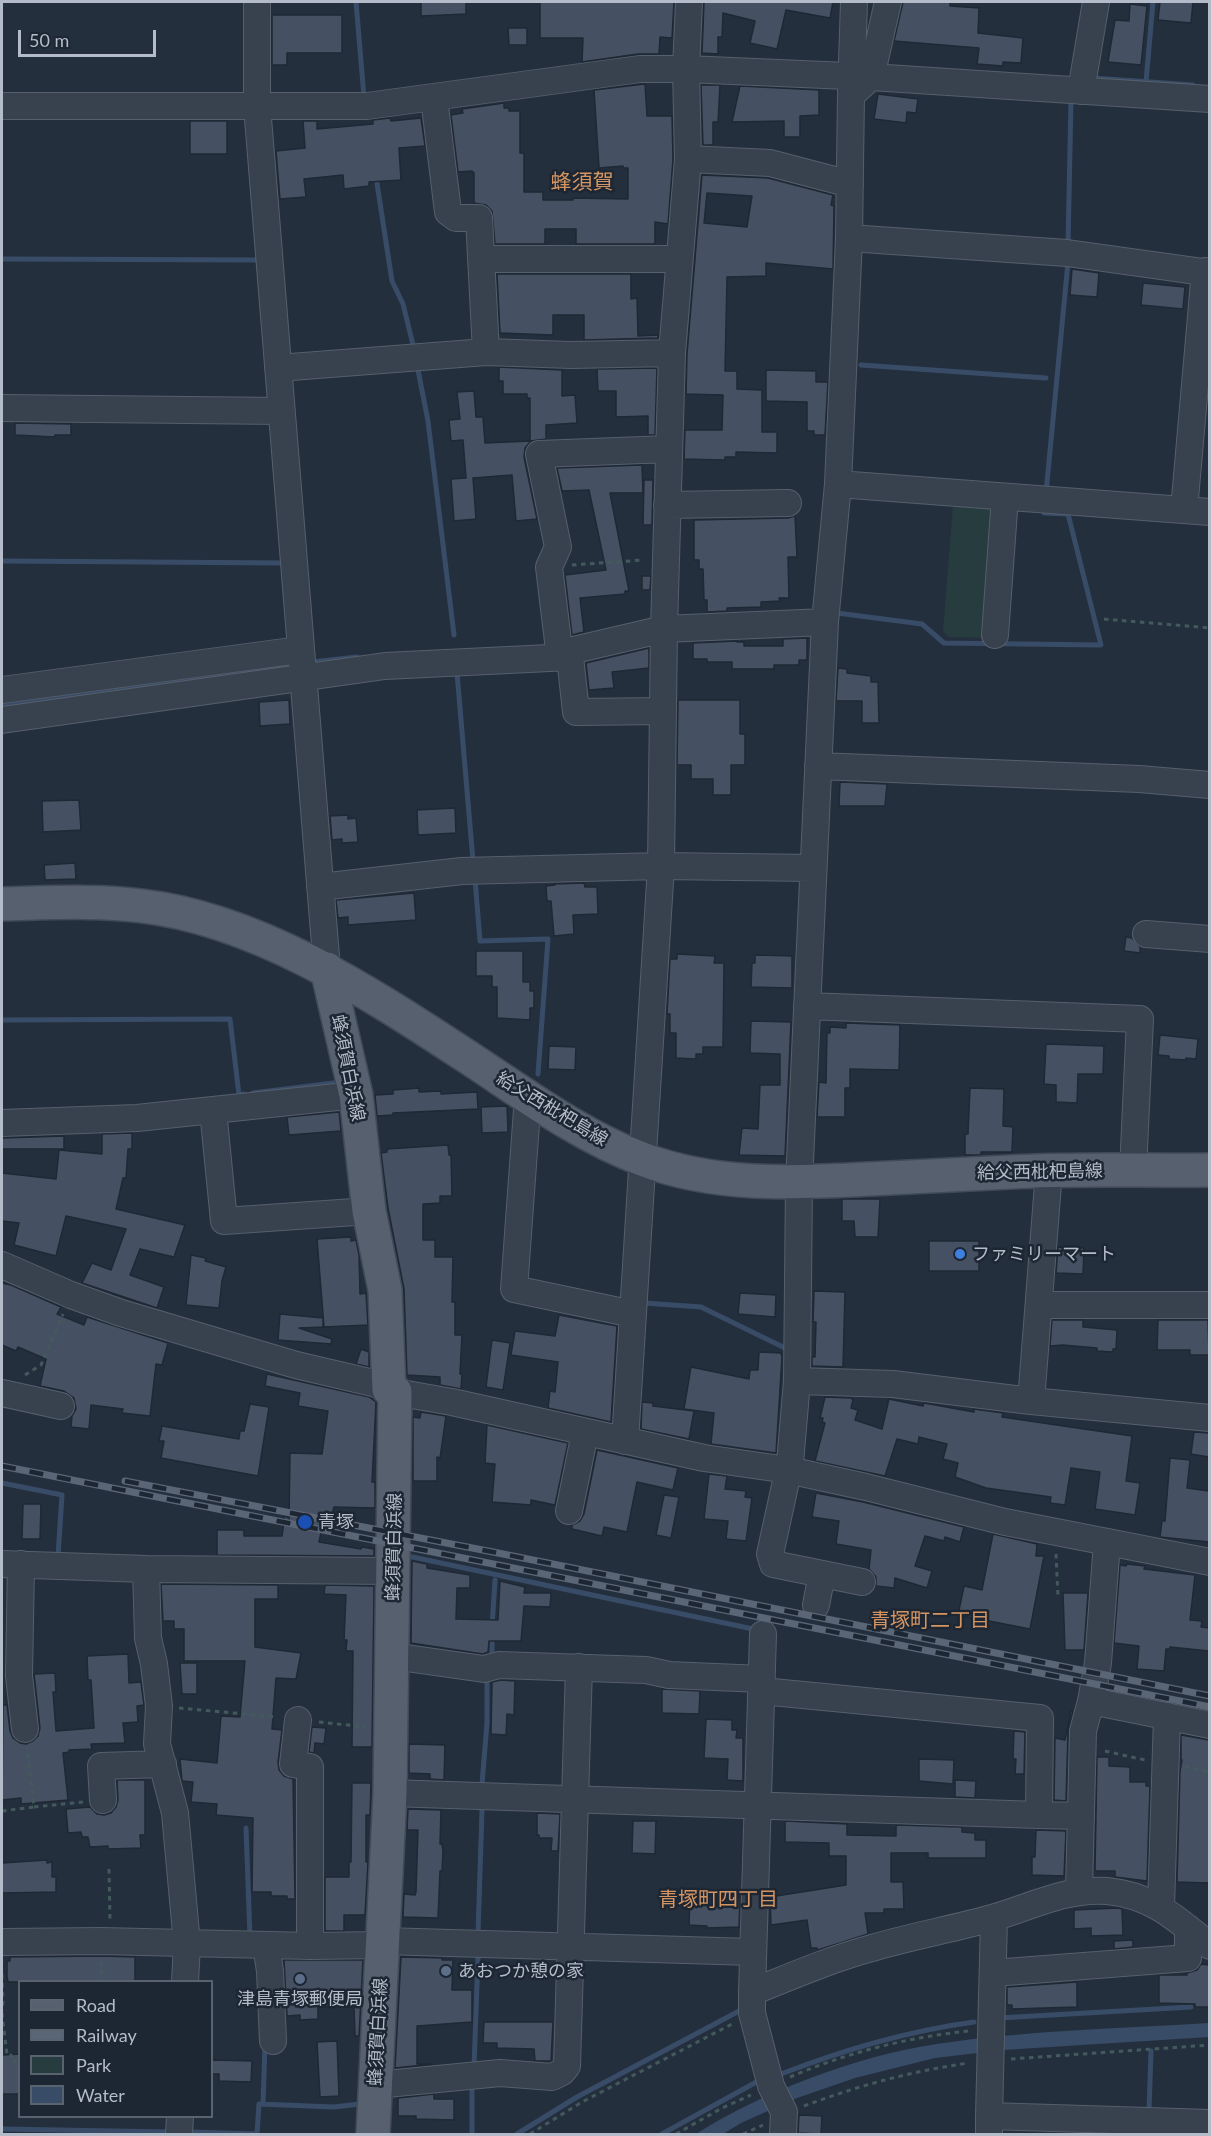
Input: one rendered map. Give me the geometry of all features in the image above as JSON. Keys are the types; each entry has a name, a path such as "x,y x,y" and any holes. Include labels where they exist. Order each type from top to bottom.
{"main road":[{"name":"給父西枇杷島線","path":"2,904 104,902 146,906 232,928 327,969 428,1030 584,1132 642,1159 677,1169 732,1180 799,1183 1016,1171 1209,1170"},
{"name":"蜂須賀白浜線","path":"327,969 356,1095 369,1210 385,1290 392,1390 394,1571 390,1793 374,2134"}],"street":[{"path":"257,2 257,106 327,969"},
{"path":"625,1441 661,866 663,629 667,505 672,353 688,159 686,69 689,2"},
{"path":"854,2 858,83 850,184 838,484 825,622 813,868 799,1183 797,1381 788,1470 770,1554 773,1564 862,1582"},
{"path":"858,83 888,2"},
{"path":"1081,91 1096,2"},
{"path":"2,106 367,106 640,69 686,69 858,83 1081,91 1209,99"},
{"path":"434,98 447,212 456,218 480,218 486,352"},
{"path":"688,159 770,163 850,184"},
{"path":"849,238 1067,253 1207,272 1184,510"},
{"path":"481,258 679,259"},
{"path":"278,368 486,352 672,353"},
{"path":"2,408 281,411"},
{"path":"663,711 576,712 549,567 558,546 539,454 669,449"},
{"path":"838,484 1209,512"},
{"path":"995,635 1005,496"},
{"path":"667,505 788,503"},
{"path":"2,720 385,666 565,657 574,650 663,629 825,622"},
{"path":"2,690 300,650"},
{"path":"818,766 1139,779 1209,785"},
{"path":"320,887 462,871 661,866 813,868"},
{"path":"1146,934 1209,939"},
{"path":"807,1006 1140,1019 1133,1171"},
{"path":"2,1123 137,1118 356,1095"},
{"path":"528,1096 514,1289 633,1314"},
{"path":"213,1110 224,1221 369,1210"},
{"path":"1031,1401 1049,1171"},
{"path":"2,1265 120,1313 203,1339 296,1365 373,1383 392,1390 704,1458 788,1470 1005,1522 1209,1562"},
{"path":"1039,1305 1209,1305"},
{"path":"797,1381 893,1384 1031,1401 1209,1418"},
{"path":"2,1393 61,1407"},
{"path":"569,1511 585,1433"},
{"path":"1079,1891 1083,1731 1098,1663 1107,1542"},
{"path":"25,1728 11,1564 146,1569 394,1571"},
{"path":"146,1569 148,1638 159,1706 157,1744 175,1813 187,1944 185,1980"},
{"path":"816,1605 822,1574"},
{"path":"763,1634 752,2002 771,2087 783,2123"},
{"path":"392,1656 483,1669 499,1665 646,1670 669,1675 1040,1718 1039,1815"},
{"path":"375,2085 500,2073 552,2077 562,2072 567,2066 579,1668"},
{"path":"1091,1701 1209,1725"},
{"path":"1161,1907 1167,1716"},
{"path":"298,1720 293,1764 310,1767 310,1946"},
{"path":"103,1800 101,1766 163,1764"},
{"path":"390,1793 1081,1816"},
{"path":"752,2002 871,1948 994,1918 1039,1901 1079,1891 1108,1891 1134,1897 1161,1907 1201,1935 1188,1958 993,1973"},
{"path":"994,1918 989,2125 1209,2123"},
{"path":"2,1942 310,1946 383,1943 752,1952"},
{"path":"266,1945 270,1971 273,2041"},
{"path":"179,2134 180,2118"}],"path":[{"path":"549,567 666,558"},
{"path":"1104,620 1209,628"},
{"path":"24,1375 41,1365 71,1295"},
{"path":"1055,1531 1058,1597"},
{"path":"25,1728 34,1807"},
{"path":"1082,1747 1166,1765"},
{"path":"2,1811 103,1800"},
{"path":"109,1869 111,1942"},
{"path":"2,1974 2,2012 8,2055 11,2055 12,2061 18,2060"},
{"path":"530,2134 752,2002"},
{"path":"676,2134 722,2108 817,2066 933,2035 991,2040"}],"green space":[{"path":"953,505 997,508 988,638 948,637 943,631"}],"water":[{"path":"1209,2023 1209,2037 1003,2050 935,2058 855,2078 797,2098 741,2123 723,2134 696,2134 751,2103 812,2077 875,2057 906,2050 971,2039 1073,2030"}],"building":[{"path":"421,2 466,2 466,14 421,16"},
{"path":"540,2 674,2 672,38 660,37 659,54 638,54 582,62 583,38 540,38"},
{"path":"704,2 833,2 830,18 786,10 777,49 750,43 755,21 723,13 722,37 718,37 718,54 702,53"},
{"path":"903,2 950,2 950,6 979,8 978,33 1023,38 1021,63 1003,62 1003,66 977,64 979,48 894,41"},
{"path":"1160,2 1193,2 1191,23 1158,20"},
{"path":"1130,4 1147,6 1141,65 1108,62 1115,20 1129,21"},
{"path":"272,15 342,15 342,53 287,53 287,65 272,65"},
{"path":"508,28 527,28 527,45 509,45"},
{"path":"645,84 647,116 672,116 673,159 668,224 655,222 655,244 576,244 576,229 545,229 545,244 495,244 492,211 486,205 474,203 474,173 472,171 458,172 451,115 463,113 462,109 504,103 504,108 509,108 509,111 520,111 520,153 524,153 524,192 543,192 543,200 628,199 628,168 623,168 623,166 599,168 594,90"},
{"path":"701,85 720,85 718,122 713,122 713,145 703,145"},
{"path":"740,86 819,90 819,115 800,116 800,137 784,137 784,121 732,122"},
{"path":"878,94 918,99 916,113 907,112 906,123 874,119"},
{"path":"390,118 391,121 421,118 425,146 399,148 401,180 369,182 369,186 344,189 343,175 304,179 306,197 280,199 276,151 305,148 303,121 317,121 317,129 373,124 373,120"},
{"path":"190,121 227,121 227,154 190,154"},
{"path":"702,175 768,178 833,195 831,205 834,206 833,269 766,263 766,276 727,277 725,371 737,371 737,389 762,390 762,432 777,432 777,453 736,452 736,457 725,457 725,460 684,459 685,430 722,430 723,395 686,394 687,354","holes":["707,193 752,196 747,227 704,223"]},
{"path":"1072,269 1099,273 1097,297 1070,295"},
{"path":"497,274 631,274 631,299 637,298 638,336 658,335 658,338 584,340 584,315 553,315 553,335 500,333"},
{"path":"1143,283 1185,287 1183,309 1141,305"},
{"path":"499,367 562,370 562,396 575,395 577,423 546,425 546,439 531,441 525,448 524,457 537,519 516,521 512,475 473,478 476,519 454,521 451,479 466,478 463,440 451,441 449,420 460,419 457,392 474,391 476,417 483,417 485,443 530,441 530,398 527,398 527,394 503,394 503,381 499,381"},
{"path":"657,368 655,435 648,435 648,416 616,417 616,391 598,391 597,369"},
{"path":"766,370 816,371 816,382 828,382 825,435 814,435 814,431 807,431 807,402 766,401"},
{"path":"15,423 71,424 71,435 55,435 55,437 15,435"},
{"path":"642,465 643,493 610,493 629,591 625,591 625,594 580,598 584,632 572,635 565,575 606,570 589,490 562,491 557,468"},
{"path":"644,480 653,480 652,525 643,525"},
{"path":"795,516 797,557 788,557 789,598 761,602 761,607 727,608 727,611 707,612 707,600 704,600 703,569 699,569 699,560 694,560 694,520"},
{"path":"642,576 651,576 650,590 642,590"},
{"path":"807,638 807,660 799,660 799,665 774,665 774,669 732,669 732,662 707,662 707,659 693,659 693,643 737,641 744,642 744,646 783,646 783,639"},
{"path":"649,648 649,668 612,672 614,688 589,690 586,663"},
{"path":"838,668 847,669 847,673 871,676 871,682 878,682 879,723 862,723 862,701 836,701"},
{"path":"289,700 290,724 260,726 259,702"},
{"path":"678,700 740,700 740,734 745,734 745,765 731,765 731,795 713,795 713,779 691,779 691,765 677,765"},
{"path":"840,782 887,784 885,806 839,806"},
{"path":"79,800 81,830 43,832 42,801"},
{"path":"455,808 456,833 418,835 417,810"},
{"path":"348,815 348,819 356,818 358,842 342,843 342,839 332,840 330,816"},
{"path":"75,863 76,879 45,880 44,865"},
{"path":"584,883 585,887 597,887 598,914 573,915 574,934 554,936 551,901 547,901 546,886"},
{"path":"414,893 416,920 348,925 348,917 338,918 336,900"},
{"path":"1126,937 1132,938 1140,947 1140,953 1124,951"},
{"path":"476,951 523,951 523,982 530,982 530,991 534,991 534,1008 530,1008 530,1020 497,1018 497,987 492,987 492,976 476,976"},
{"path":"677,954 715,956 714,963 724,963 723,1047 703,1047 703,1054 696,1054 696,1059 676,1058 676,1033 670,1033 670,1014 667,1014 670,959 677,959"},
{"path":"755,955 792,956 792,988 751,987 752,963 755,963"},
{"path":"751,1021 791,1022 785,1156 739,1155 742,1128 758,1129 760,1085 780,1085 780,1054 750,1053"},
{"path":"846,1023 900,1025 899,1070 850,1069 850,1088 845,1088 845,1117 817,1117 819,1082 826,1083 827,1033 830,1033 830,1027 846,1028"},
{"path":"1160,1035 1198,1039 1196,1059 1169,1059 1169,1056 1158,1055"},
{"path":"1046,1044 1104,1046 1103,1074 1078,1074 1077,1103 1056,1102 1056,1085 1044,1084"},
{"path":"549,1046 576,1047 575,1070 548,1069"},
{"path":"419,1088 419,1092 441,1091 441,1094 477,1092 478,1109 393,1113 393,1115 377,1116 375,1095 393,1094 393,1090"},
{"path":"970,1088 1004,1089 1003,1126 1013,1127 1012,1152 981,1152 981,1155 965,1155"},
{"path":"507,1106 508,1132 482,1133 481,1107"},
{"path":"339,1112 341,1131 289,1135 287,1117"},
{"path":"132,1133 132,1149 128,1149 126,1178 123,1178 116,1209 185,1225 174,1257 140,1249 130,1275 164,1287 157,1308 82,1283 92,1263 111,1270 126,1229 66,1216 56,1256 14,1245 19,1223 2,1221 2,1173 56,1179 59,1150 102,1154 102,1134"},
{"path":"64,1136 64,1149 2,1149 2,1138"},
{"path":"448,1145 449,1155 451,1155 452,1196 440,1196 440,1203 423,1204 423,1240 435,1240 435,1257 453,1257 452,1302 455,1302 455,1335 462,1335 461,1389 440,1385 440,1377 407,1375 404,1289 388,1208 381,1153 387,1152 387,1149"},
{"path":"842,1199 880,1199 878,1237 855,1237 854,1221 842,1221"},
{"path":"351,1237 351,1241 356,1240 359,1255 360,1294 366,1293 368,1325 324,1327 317,1239"},
{"path":"929,1241 979,1241 979,1271 929,1271"},
{"path":"1058,1247 1084,1248 1083,1274 1056,1273"},
{"path":"191,1255 206,1258 205,1261 226,1267 219,1308 186,1305"},
{"path":"2,1283 61,1307 57,1314 84,1325 87,1317 168,1343 162,1365 156,1364 150,1416 122,1413 123,1409 91,1405 89,1429 71,1427 72,1416 76,1409 74,1398 64,1391 40,1386 46,1359 18,1347 16,1351 2,1345"},
{"path":"814,1291 845,1292 843,1367 812,1366 812,1357 815,1357 816,1322 813,1322"},
{"path":"740,1293 776,1295 775,1317 738,1314"},
{"path":"280,1314 323,1318 323,1327 299,1328 332,1339 331,1344 278,1340"},
{"path":"559,1315 617,1326 611,1422 548,1408 550,1391 555,1392 558,1362 511,1355 515,1331 555,1336"},
{"path":"1052,1320 1083,1320 1083,1327 1117,1330 1116,1349 1113,1349 1113,1352 1097,1351 1097,1348 1050,1346"},
{"path":"1158,1320 1208,1320 1209,1355 1190,1355 1190,1350 1157,1350"},
{"path":"492,1340 510,1343 503,1390 486,1387"},
{"path":"361,1349 369,1352 369,1367 356,1364"},
{"path":"759,1352 781,1353 782,1357 776,1453 711,1444 714,1413 684,1409 691,1367 749,1379 750,1370 758,1370"},
{"path":"267,1374 369,1397 376,1402 372,1482 375,1482 375,1508 334,1507 332,1515 325,1514 319,1542 374,1549 374,1556 217,1555 217,1530 244,1530 244,1536 282,1536 285,1515 289,1519 290,1453 322,1454 328,1411 298,1406 300,1393 265,1386"},
{"path":"825,1397 851,1398 853,1400 851,1408 858,1410 855,1420 882,1429 889,1399 923,1406 924,1403 974,1412 974,1409 1003,1413 1002,1417 1132,1436 1126,1481 1140,1483 1135,1515 1095,1509 1100,1472 1071,1468 1065,1505 1050,1503 1051,1497 986,1488 955,1477 958,1463 943,1459 947,1444 919,1437 918,1444 897,1439 885,1476 815,1461 825,1423 822,1422 823,1418 820,1418"},
{"path":"642,1402 653,1403 653,1406 694,1411 689,1439 641,1429"},
{"path":"250,1404 269,1407 258,1476 161,1458 164,1441 159,1441 162,1426 239,1439 240,1431 244,1431"},
{"path":"421,1412 446,1416 440,1458 437,1457 437,1481 413,1481 413,1417 420,1418"},
{"path":"487,1425 568,1443 555,1505 531,1500 531,1505 492,1502 495,1464 485,1463"},
{"path":"1194,1432 1209,1433 1209,1457 1191,1454"},
{"path":"597,1450 678,1468 673,1490 637,1482 627,1532 604,1527 602,1536 572,1529 572,1525 580,1521 584,1514"},
{"path":"1170,1458 1190,1460 1187,1488 1209,1491 1209,1542 1160,1537 1162,1521 1165,1521"},
{"path":"709,1474 727,1476 725,1489 746,1491 745,1497 752,1498 746,1541 726,1539 728,1521 704,1519"},
{"path":"816,1493 964,1527 960,1542 945,1537 944,1541 925,1536 915,1566 932,1571 927,1588 895,1578 894,1588 876,1586 876,1577 869,1569 871,1550 836,1544 839,1521 812,1517"},
{"path":"664,1495 679,1497 671,1538 656,1535"},
{"path":"23,1504 41,1504 40,1539 22,1539"},
{"path":"993,1534 1037,1544 1036,1556 1044,1556 1030,1629 958,1615 964,1586 982,1590"},
{"path":"412,1561 427,1564 427,1568 470,1575 470,1588 457,1588 456,1619 498,1620 500,1581 525,1587 524,1593 551,1593 550,1607 524,1606 521,1641 489,1641 488,1652 483,1654 411,1643"},
{"path":"1127,1564 1145,1566 1144,1569 1195,1575 1190,1620 1202,1621 1201,1627 1209,1628 1209,1651 1170,1647 1166,1649 1164,1671 1137,1669 1139,1646 1114,1643 1120,1565 1126,1566"},
{"path":"161,1584 278,1585 278,1599 255,1599 255,1647 301,1653 296,1679 276,1678 272,1729 282,1730 279,1770 284,1776 293,1779 295,1899 287,1899 287,1896 271,1896 271,1892 252,1892 253,1818 216,1815 217,1804 191,1802 193,1782 182,1781 180,1759 217,1763 221,1716 240,1717 245,1661 184,1661 184,1629 174,1629 174,1621 163,1621"},
{"path":"325,1585 374,1586 372,1747 352,1747 353,1651 346,1651 347,1640 344,1640 346,1595 324,1594"},
{"path":"1063,1593 1088,1593 1084,1650 1065,1650"},
{"path":"128,1654 129,1683 141,1682 144,1705 137,1706 138,1722 123,1723 125,1743 91,1744 92,1749 69,1750 63,1753 68,1800 21,1804 21,1798 2,1800 3,1705 7,1705 13,1738 26,1744 33,1741 38,1736 40,1728 34,1674 55,1673 56,1692 53,1692 56,1731 94,1728 87,1656"},
{"path":"180,1663 197,1663 197,1694 182,1694"},
{"path":"515,1681 514,1715 507,1714 506,1735 491,1734 492,1682"},
{"path":"662,1689 700,1691 699,1714 662,1713"},
{"path":"1071,1711 1073,1711 1068,1731 1066,1801 1054,1800 1055,1738 1065,1740"},
{"path":"706,1719 732,1720 732,1730 737,1730 736,1738 743,1738 743,1781 727,1780 728,1759 704,1758"},
{"path":"312,1727 326,1728 324,1744 315,1743 314,1753 309,1752"},
{"path":"1014,1731 1025,1732 1024,1774 1015,1774"},
{"path":"1181,1735 1209,1740 1209,1883 1177,1882"},
{"path":"409,1744 445,1745 444,1780 430,1779 430,1774 409,1773"},
{"path":"1097,1757 1109,1757 1109,1766 1130,1767 1130,1782 1146,1782 1146,1786 1150,1786 1147,1881 1115,1877 1115,1871 1095,1871"},
{"path":"919,1759 954,1760 953,1784 919,1781"},
{"path":"117,1780 145,1780 145,1835 140,1835 141,1848 90,1847 88,1837 82,1837 81,1832 68,1833 66,1809 90,1807 97,1814 111,1813 118,1800"},
{"path":"955,1780 976,1781 975,1798 955,1797"},
{"path":"352,1783 371,1783 370,1815 366,1815 366,1862 368,1862 365,1915 344,1915 344,1931 325,1931 325,1877 349,1877"},
{"path":"408,1809 441,1810 440,1844 442,1844 443,1851 438,1918 403,1917 404,1894 415,1895 416,1892 418,1830 407,1830"},
{"path":"537,1813 560,1814 558,1851 551,1851 552,1838 539,1838 537,1835"},
{"path":"633,1821 656,1821 655,1854 632,1853"},
{"path":"785,1821 847,1824 847,1835 896,1836 896,1825 962,1827 962,1832 975,1833 975,1840 986,1840 986,1858 928,1858 928,1853 891,1853 891,1882 903,1882 904,1909 884,1909 884,1913 865,1913 868,1934 818,1950 811,1948 807,1920 771,1925 770,1897 846,1885 846,1856 829,1856 829,1843 785,1842"},
{"path":"1036,1830 1066,1831 1064,1876 1032,1875"},
{"path":"47,1860 47,1863 52,1862 52,1877 56,1877 56,1892 2,1893 2,1863"},
{"path":"699,1896 740,1897 739,1927 707,1928 707,1926 689,1925 690,1898 699,1899"},
{"path":"1122,1909 1123,1935 1091,1936 1091,1928 1074,1929 1074,1910"},
{"path":"1133,1940 1133,1947 1114,1949 1114,1941"},
{"path":"10,1957 135,1957 135,1980 18,1980 18,1982 8,1982 7,1961 10,1961"},
{"path":"401,1957 453,1960 452,1990 472,1990 472,2022 417,2026 417,2064 433,2064 395,2068"},
{"path":"284,1960 363,1960 359,2036 355,2036 354,2006 318,2007 318,2019 300,2020 300,2015 287,2016"},
{"path":"1201,1964 1209,1965 1209,2007 1195,2007 1195,2004 1159,2003 1159,1975 1187,1975 1197,1970"},
{"path":"1077,1982 1077,2007 1012,2009 1012,2005 1007,2005 1007,1987"},
{"path":"484,2022 553,2022 551,2061 535,2061 534,2049 497,2048 497,2043 483,2043"},
{"path":"337,2041 339,2096 320,2097 317,2042"},
{"path":"18,2054 18,2094 2,2094 2,2055"},
{"path":"213,2060 252,2061 251,2082 219,2081 219,2074 213,2074"},
{"path":"434,2094 434,2099 454,2099 454,2120 398,2116 398,2098"},
{"path":"799,2115 822,2116 821,2134 798,2133"}],"waterway":[{"path":"356,2 364,97"},
{"path":"1146,82 1153,2"},
{"path":"1093,78 1193,85"},
{"path":"1068,245 1071,100"},
{"path":"376,177 392,281 403,304 414,349"},
{"path":"2,259 261,260"},
{"path":"1046,493 1068,262"},
{"path":"417,365 428,421 454,635"},
{"path":"861,365 1046,378"},
{"path":"837,613 922,624 944,643 1101,645 1068,514 1044,513 1045,509"},
{"path":"2,561 285,563"},
{"path":"312,662 357,657"},
{"path":"2,705 289,664"},
{"path":"457,673 473,861"},
{"path":"475,879 480,941 548,939 538,1074"},
{"path":"2,1020 230,1019 239,1095 244,1094"},
{"path":"253,1093 341,1082"},
{"path":"644,1303 701,1307 787,1349"},
{"path":"2,1483 62,1495 58,1556"},
{"path":"403,1555 753,1629 753,1633"},
{"path":"492,1627 495,1580"},
{"path":"492,1636 492,1652"},
{"path":"482,1784 487,1723 487,1676"},
{"path":"481,1934 478,1934 482,1810"},
{"path":"246,1828 250,1937"},
{"path":"474,2067 478,1957"},
{"path":"517,2134 577,2097 741,2010 741,2007"},
{"path":"999,2018 1191,2007"},
{"path":"781,2074 876,2042 974,2022"},
{"path":"263,2104 265,2045"},
{"path":"1149,2111 1151,2051"},
{"path":"662,2134 760,2080 759,2078"},
{"path":"472,2085 472,2134"},
{"path":"257,2134 259,2104 334,2107 360,2104"},
{"path":"2,2129 171,2132"},
{"path":"190,2132 257,2134"}],"railway":[{"path":"2,1466 1210,1707"},
{"path":"125,1481 493,1552 1210,1696"}],"place":[{"name":"ファミリーマート","path":"960,1254"},
{"name":"青塚","path":"305,1522"},
{"name":"あおつか憩の家","path":"446,1971"},
{"name":"津島青塚郵便局","path":"300,1979"}],"district":[{"name":"蜂須賀","path":"582,182"},
{"name":"青塚町二丁目","path":"930,1621"},
{"name":"青塚町四丁目","path":"718,1900"}]}
